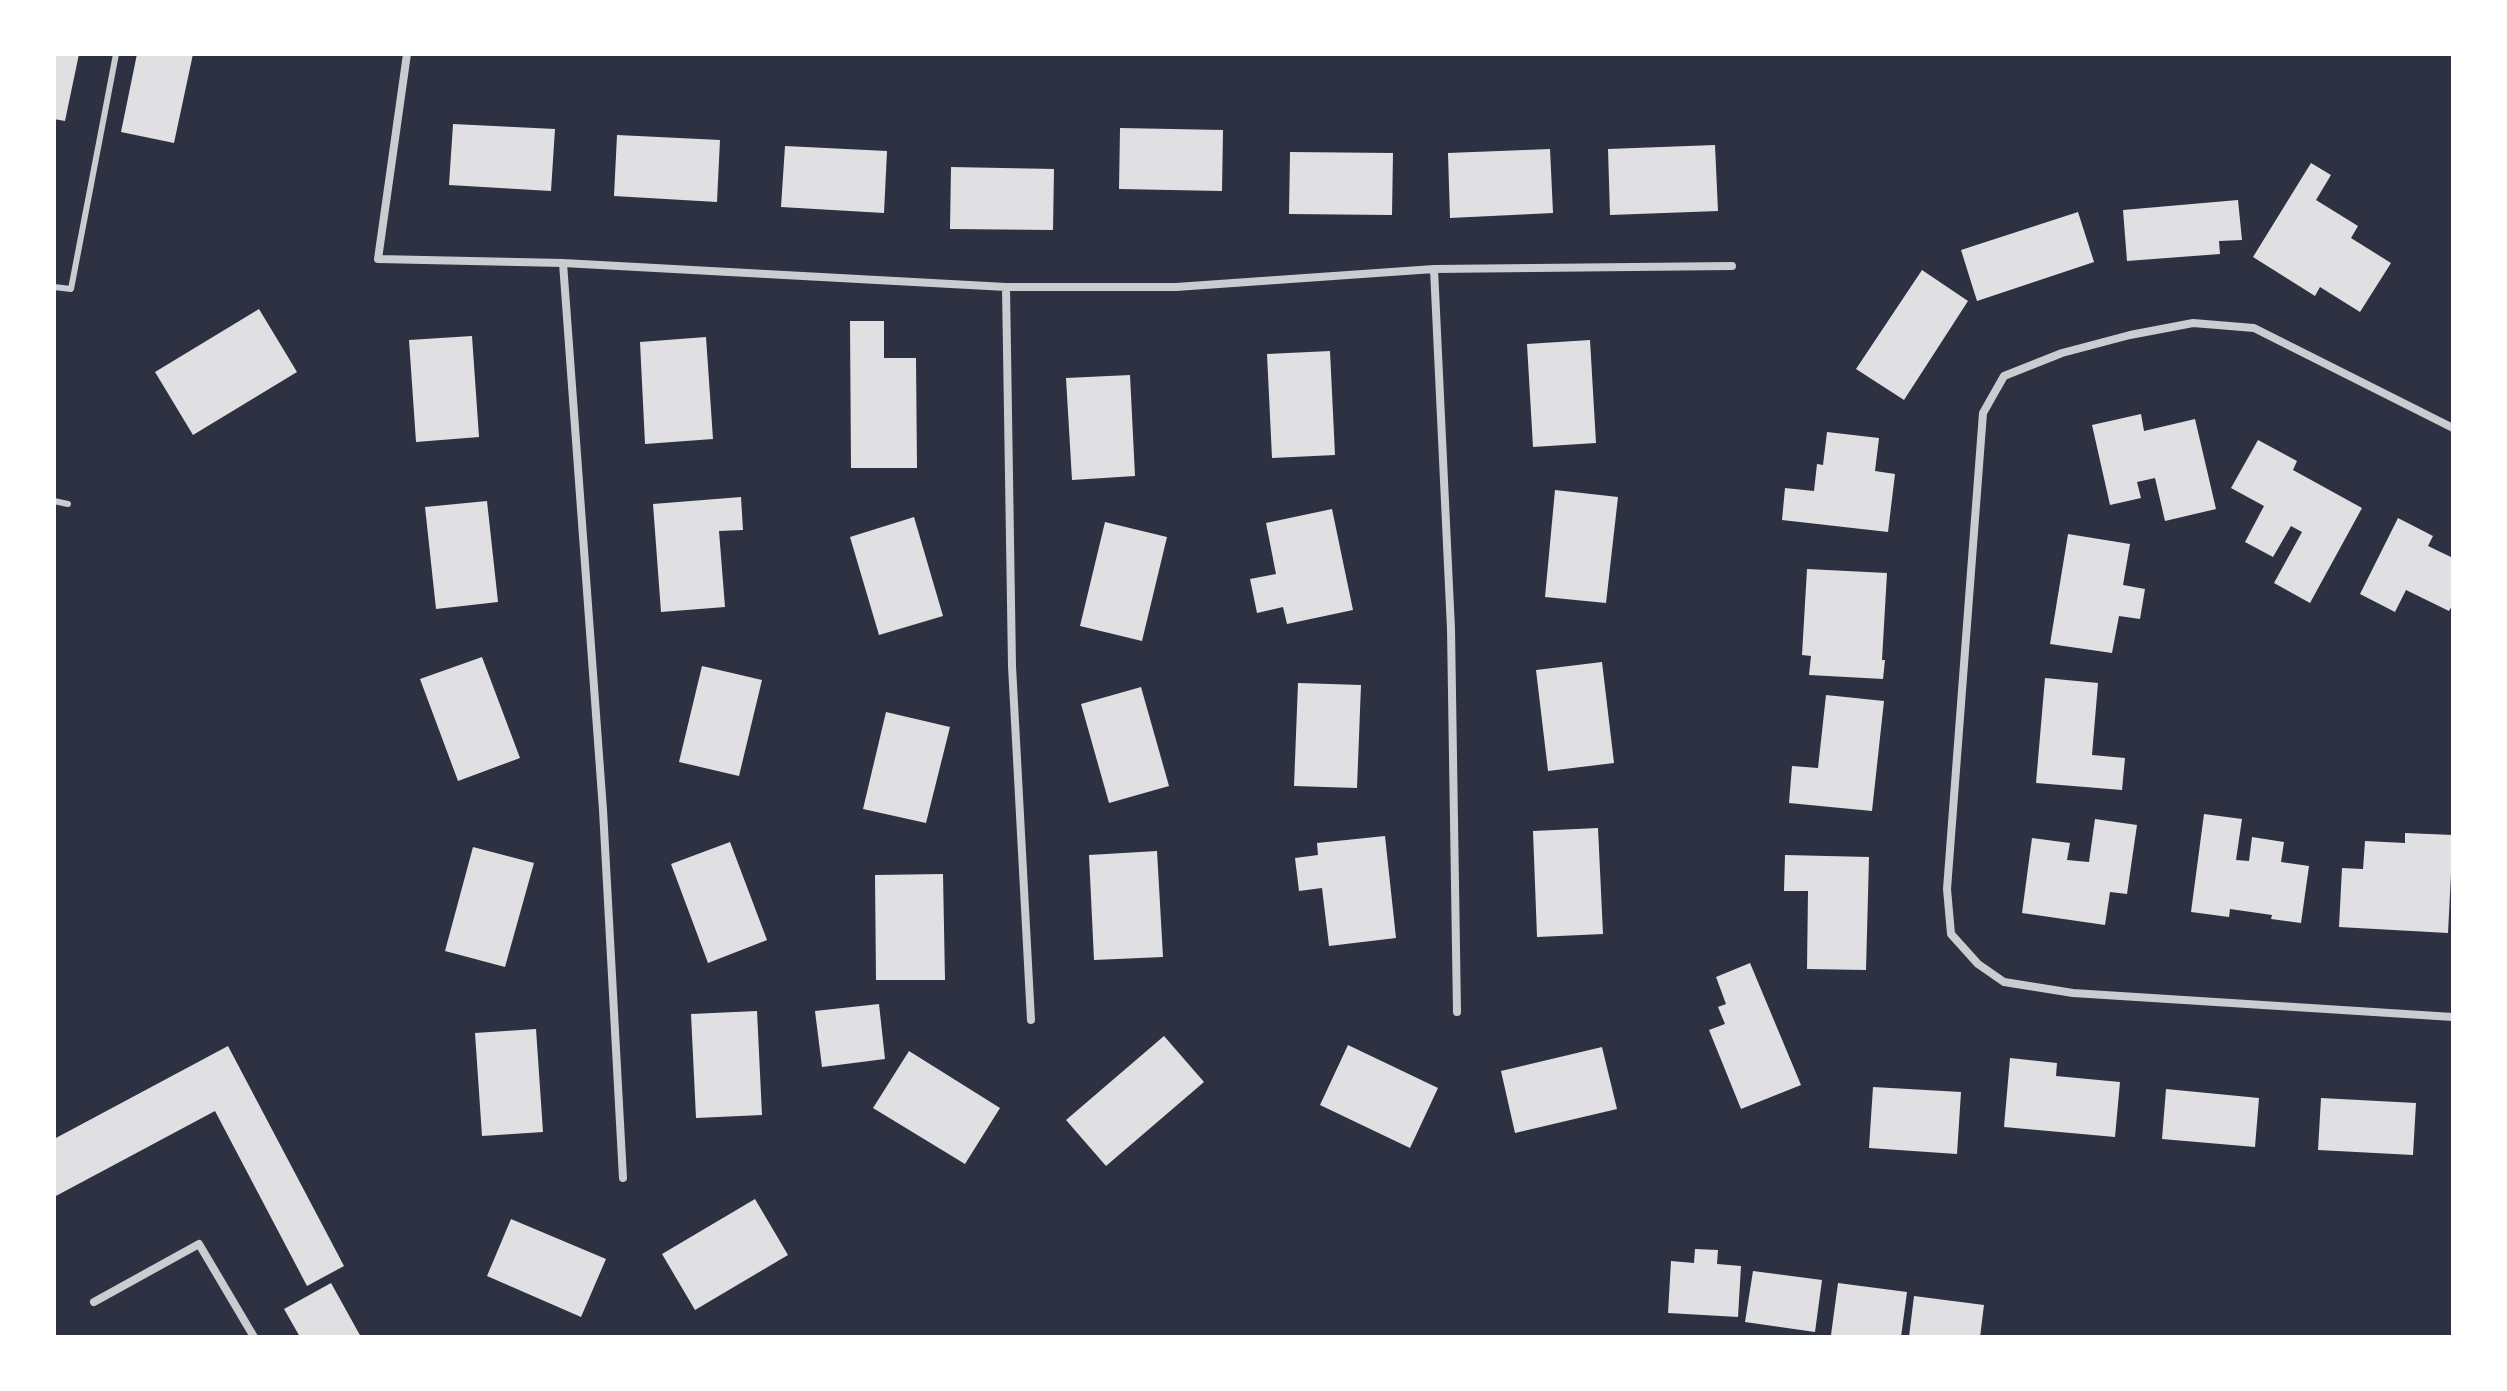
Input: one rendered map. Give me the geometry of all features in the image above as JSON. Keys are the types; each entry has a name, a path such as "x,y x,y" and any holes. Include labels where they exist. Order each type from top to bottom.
{"street":[{"path":"407,54 378,259 563,263 1006,287 1176,287 1434,269 1732,266"},
{"path":"563,263 603,810 623,1178"},
{"path":"1434,269 1451,629 1457,1012"},
{"path":"1006,287 1012,666 1031,1020"},
{"path":"2453,428 2254,328 2193,323 2130,335 2062,353 2004,376 1983,413 1947,889 1951,934 1978,964 2004,982 2073,993 2453,1017"},
{"path":"94,1302 199,1244 254,1337"}],"lane":[{"path":"54,287 71,289 116,54"},
{"path":"54,501 68,504"}],"building":[{"path":"54,54 79,54 65,121 54,119"},
{"path":"137,54 193,54 174,143 121,132"},
{"path":"453,124 555,129 551,191 449,185"},
{"path":"1120,128 1223,130 1222,191 1119,189"},
{"path":"617,135 720,140 717,202 614,196"},
{"path":"1715,145 1718,211 1610,215 1608,149"},
{"path":"785,146 887,151 884,213 781,207"},
{"path":"1550,149 1553,213 1450,218 1448,153"},
{"path":"1290,152 1393,153 1392,215 1289,214"},
{"path":"2311,163 2331,175 2316,200 2358,226 2351,238 2391,263 2360,312 2320,287 2315,296 2253,257"},
{"path":"951,167 1054,169 1053,230 950,229"},
{"path":"2238,200 2242,240 2219,241 2220,254 2127,261 2123,210"},
{"path":"2078,212 2094,262 1977,301 1961,250"},
{"path":"1922,270 1968,301 1904,400 1856,369"},
{"path":"259,309 297,372 193,435 155,372"},
{"path":"850,321 884,321 884,358 916,358 917,468 851,468"},
{"path":"472,336 479,437 416,442 409,340"},
{"path":"706,337 713,439 645,444 640,342"},
{"path":"1590,340 1596,443 1533,447 1527,344"},
{"path":"1330,351 1335,455 1272,458 1267,354"},
{"path":"1130,375 1135,476 1072,480 1066,378"},
{"path":"2141,414 2144,431 2195,419 2216,509 2165,521 2155,478 2137,482 2141,498 2110,505 2092,425"},
{"path":"1827,432 1879,438 1875,471 1895,474 1888,532 1782,520 1785,488 1814,491 1817,464 1823,465"},
{"path":"2258,440 2297,461 2293,470 2362,508 2310,603 2274,583 2302,532 2291,526 2273,557 2245,542 2264,506 2231,488"},
{"path":"1555,490 1618,497 1606,603 1545,597"},
{"path":"741,497 743,530 719,531 725,607 661,612 653,504"},
{"path":"487,501 498,602 436,609 425,507"},
{"path":"1332,509 1353,610 1287,624 1283,607 1257,613 1250,579 1276,574 1266,523"},
{"path":"914,517 943,616 879,635 850,537"},
{"path":"2398,518 2433,536 2428,546 2453,558 2453,604 2449,611 2406,590 2395,612 2360,594"},
{"path":"1105,522 1167,537 1142,641 1080,626"},
{"path":"2068,534 2130,544 2123,585 2145,589 2140,619 2119,616 2112,653 2050,644"},
{"path":"1807,569 1887,573 1883,679 1809,675 1811,656 1802,655"},
{"path":"482,657 520,758 458,781 420,679"},
{"path":"1602,662 1614,763 1548,771 1536,670"},
{"path":"702,666 762,680 739,776 679,762"},
{"path":"2045,678 2098,683 2092,755 2125,758 2122,790 2036,783"},
{"path":"1298,683 1361,685 1357,788 1294,786"},
{"path":"1141,687 1169,786 1109,803 1081,704"},
{"path":"1826,695 1884,701 1872,811 1789,803 1792,766 1818,768"},
{"path":"886,712 950,727 926,823 863,809"},
{"path":"2204,814 2242,819 2236,860 2249,861 2252,837 2284,842 2281,862 2309,866 2301,923 2230,909 2229,917 2191,912"},
{"path":"2095,819 2137,825 2127,894 2110,892 2105,925 2022,913 2032,838 2070,843 2067,860 2089,862"},
{"path":"1598,828 1603,934 1537,937 1533,831"},
{"path":"2405,833 2453,835 2448,933 2339,927 2342,868 2363,869 2365,841 2405,843"},
{"path":"1385,836 1396,938 1329,946 1322,888 1299,891 1295,858 1318,855 1317,843"},
{"path":"730,842 767,940 708,963 671,864"},
{"path":"473,847 534,863 505,967 445,951"},
{"path":"1157,851 1163,957 1094,960 1089,855"},
{"path":"1785,855 1869,857 1866,970 1807,969 1808,891 1784,891"},
{"path":"943,874 945,980 876,980 875,875"},
{"path":"1750,963 1801,1085 1741,1109 1709,1030 1725,1024 1718,1007 1726,1004 1716,977"},
{"path":"879,1004 885,1059 822,1067 815,1011"},
{"path":"757,1011 762,1115 696,1118 691,1014"},
{"path":"536,1029 543,1132 482,1136 475,1033"},
{"path":"1164,1036 1204,1082 1106,1166 1066,1120"},
{"path":"1348,1045 1438,1088 1410,1148 1320,1105"},
{"path":"228,1046 344,1266 307,1286 215,1111 54,1197 54,1139"},
{"path":"1602,1047 1617,1109 1515,1133 1501,1071"},
{"path":"909,1051 1000,1108 965,1164 873,1108"},
{"path":"2010,1058 2057,1063 2056,1076 2120,1082 2115,1137 2004,1127"},
{"path":"1873,1087 1961,1092 1957,1154 1869,1148"},
{"path":"2166,1089 2259,1098 2255,1147 2162,1139"},
{"path":"2321,1098 2416,1103 2413,1155 2318,1150"},
{"path":"755,1199 788,1255 695,1310 662,1254"},
{"path":"511,1219 606,1259 581,1317 487,1276"},
{"path":"1695,1249 1718,1250 1717,1264 1741,1266 1738,1317 1668,1313 1671,1261 1694,1263"},
{"path":"1753,1271 1822,1280 1815,1332 1745,1322"},
{"path":"331,1283 361,1337 300,1337 284,1309"},
{"path":"1838,1283 1907,1292 1901,1337 1831,1335"},
{"path":"1914,1296 1984,1305 1980,1337 1909,1337"}]}
